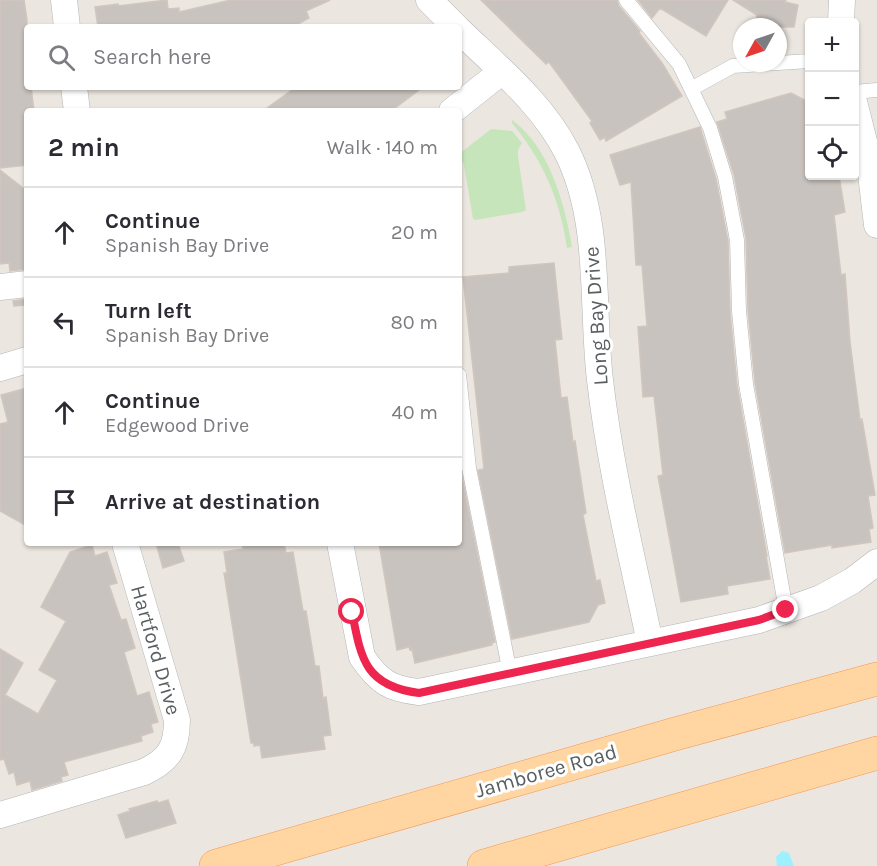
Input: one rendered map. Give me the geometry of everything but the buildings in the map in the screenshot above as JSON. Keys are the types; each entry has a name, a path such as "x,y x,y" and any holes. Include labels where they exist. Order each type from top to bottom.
{"main road":[{"name":"Jamboree Road","path":"216,866 675,734 877,679"},
{"path":"484,866 877,753"}],"street":[{"path":"64,0 67,24"},
{"name":"Long Bay Drive","path":"429,0 454,24"},
{"path":"842,0 842,18"},
{"name":"Long Bay Drive","path":"462,32 547,120 566,151 582,188 590,223 600,378 611,458 650,643"},
{"path":"456,108 501,72"},
{"path":"74,90 77,108"},
{"path":"859,119 870,165 877,225"},
{"path":"0,287 24,284"},
{"path":"0,368 24,361"},
{"name":"Hartford Drive","path":"0,815 144,772 159,765 171,753 177,737 177,720 126,546"},
{"path":"341,546 362,657 373,673 384,683 401,690 419,693 759,620 821,598 852,581 877,562"}],"lane":[{"path":"626,0 679,64 710,128 725,177 737,240 739,311 746,384 786,610"},
{"path":"787,62 805,61"},
{"path":"691,89 733,66"},
{"path":"859,92 877,90"},
{"path":"462,403 469,468 510,673"}],"green space":[{"path":"512,120 525,131 545,160 560,195 572,247 567,248 555,197 541,166"},
{"path":"491,129 512,131 522,143 518,156 526,210 473,219 462,152"}],"water":[{"path":"782,851 789,853 794,866 777,866 776,857"}],"route":[{"path":"352,612 362,657 373,673 384,683 401,690 419,693 759,620 786,610"}]}
